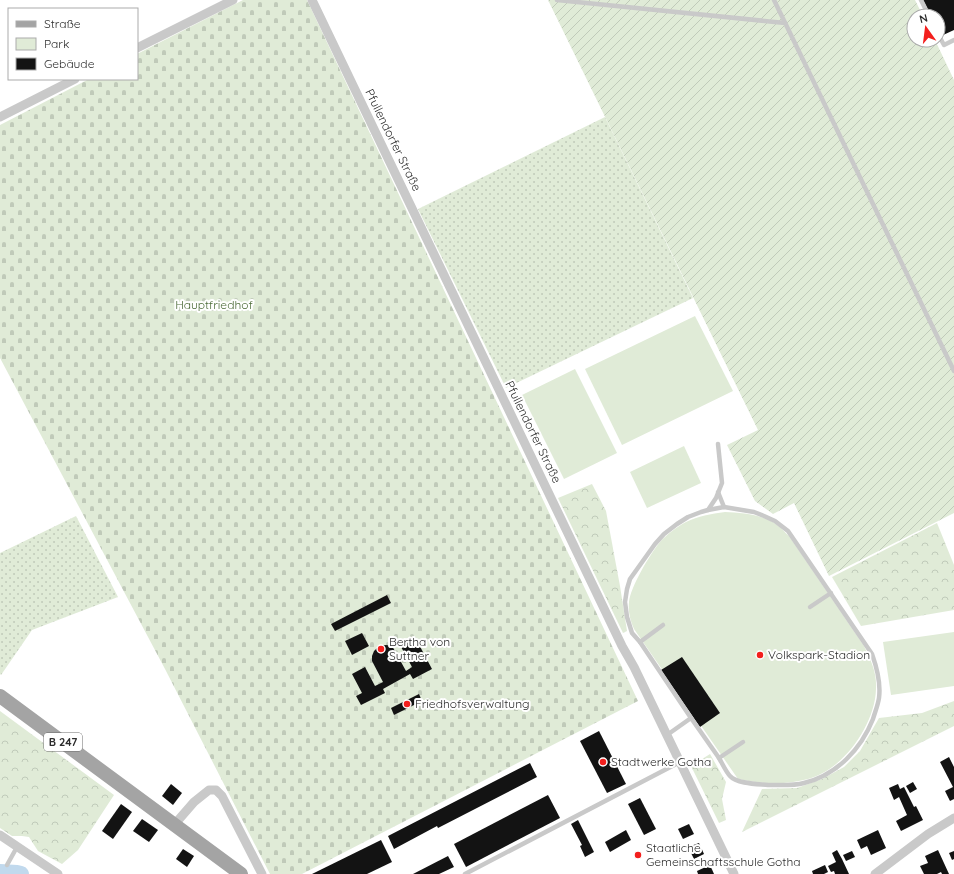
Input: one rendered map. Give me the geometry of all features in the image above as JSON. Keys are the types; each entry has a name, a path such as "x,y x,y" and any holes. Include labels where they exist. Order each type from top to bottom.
{"main road":[{"name":"B 247","path":"0,696 241,874"}],"street":[{"path":"138,48 233,0"},
{"name":"Pfullendorfer Straße","path":"312,0 622,646 634,667 734,874"},
{"path":"0,117 73,80"},
{"path":"174,825 194,802 208,790 216,790 222,796 262,874"},
{"path":"875,874 928,834 954,818"},
{"path":"0,835 58,874"}],"lane":[{"path":"557,0 785,22"},
{"path":"774,0 954,371"},
{"path":"708,510 716,498 722,483 718,444"},
{"path":"718,492 724,507"},
{"path":"724,507 754,512 775,521 788,531 872,654 880,684 879,700 869,728 859,744 848,758 840,765 828,774 803,784 750,784 738,781 730,776 640,642 632,633 627,617 625,602 630,579 650,549 664,534 676,524 688,517 708,510 724,507"},
{"path":"810,607 831,593"},
{"path":"640,642 663,625"},
{"path":"667,736 691,718"},
{"path":"719,758 743,742"},
{"path":"465,874 680,762"},
{"path":"7,865 17,847"}],"green space":[{"name":"Hauptfriedhof","path":"243,0 307,0 638,701 302,874 270,874 165,669 0,358 0,125 87,80 138,80 138,53"},
{"path":"548,0 915,0 919,8 906,8 906,48 939,48 954,80 954,513 829,576 794,503 773,514 755,501 727,445 758,430"},
{"path":"605,117 693,298 506,388 418,209"},
{"path":"695,316 733,391 622,445 585,369"},
{"path":"575,369 617,453 564,479 522,395"},
{"path":"684,446 701,483 647,508 630,472"},
{"path":"592,484 606,511 627,631 623,633 558,498"},
{"name":"Volkspark-Stadion","path":"725,512 765,518 779,526 789,536 864,646 873,667 876,678 874,703 870,717 863,731 845,756 821,774 808,779 773,783 738,779 634,629 631,622 629,612 630,596 651,554 660,542 672,531 686,522 710,514"},
{"path":"76,516 118,597 32,630 1,675 0,553"},
{"path":"937,523 954,565 954,610 861,626 832,577"},
{"path":"954,632 954,686 891,695 883,642"},
{"path":"954,701 954,726 742,832 762,789 797,788 822,779 844,767 860,751 879,718 922,713"},
{"path":"0,711 114,795 78,850 62,864 38,851 29,837 12,836 0,828"},
{"path":"710,754 726,782 722,799 726,820 719,823 691,766"}],"building":[{"path":"923,0 954,0 954,30 946,34 946,8 927,8"},
{"path":"387,595 391,603 335,631 331,624"},
{"path":"362,633 369,646 352,655 345,641"},
{"path":"415,637 432,669 413,679 410,674 383,689 385,693 361,705 356,696 362,693 352,674 365,667 375,686 383,682 372,661 372,656 374,651 379,646 386,645 392,646 406,671 412,667 400,645"},
{"path":"682,657 720,713 700,727 661,670"},
{"name":"Friedhofsverwaltung","path":"419,694 422,701 394,715 391,708"},
{"name":"Stadtwerke Gotha","path":"599,731 626,784 607,793 580,741"},
{"path":"949,757 954,767 954,799 950,801 945,791 953,787 940,762"},
{"path":"530,763 537,777 438,828 437,826 394,849 388,836"},
{"path":"913,782 917,789 910,793 906,786"},
{"path":"171,784 182,793 173,805 162,796"},
{"path":"898,784 900,789 904,787 914,807 916,806 923,820 901,831 896,821 907,815 899,797 894,800 889,788"},
{"path":"548,795 560,818 466,867 454,844"},
{"path":"640,798 656,829 644,835 628,804"},
{"path":"121,804 132,812 113,839 102,831"},
{"path":"142,819 158,830 149,842 133,831"},
{"path":"578,820 594,852 585,857 580,846 582,845 571,824"},
{"path":"689,824 694,834 683,839 678,829"},
{"path":"626,830 631,840 610,852 605,842"},
{"path":"878,830 886,848 871,855 867,846 861,849 857,840"},
{"path":"381,840 392,862 367,874 312,874"},
{"path":"699,843 704,854 694,859 688,847"},
{"path":"183,849 194,856 187,867 176,859"},
{"path":"837,850 849,874 835,874 834,871 831,872 828,866 836,862 832,853"},
{"path":"938,850 949,874 942,874 941,872 937,874 924,874 920,866 928,863 925,856"},
{"path":"852,851 855,857 846,861 843,855"},
{"path":"954,851 954,859 952,860 949,853"},
{"path":"448,856 454,867 439,874 413,874"},
{"path":"710,865 714,874 698,874 697,871"},
{"path":"825,865 828,872 824,874 813,874 812,871"}],"waterway":[{"path":"0,872 21,874"}],"place":[{"name":"Bertha von Suttner","path":"381,649"},
{"name":"Volkspark-Stadion","path":"760,655"},
{"name":"Friedhofsverwaltung","path":"407,704"},
{"name":"Stadtwerke Gotha","path":"603,762"},
{"name":"Staatliche Gemeinschaftsschule Gotha","path":"638,855"}]}
